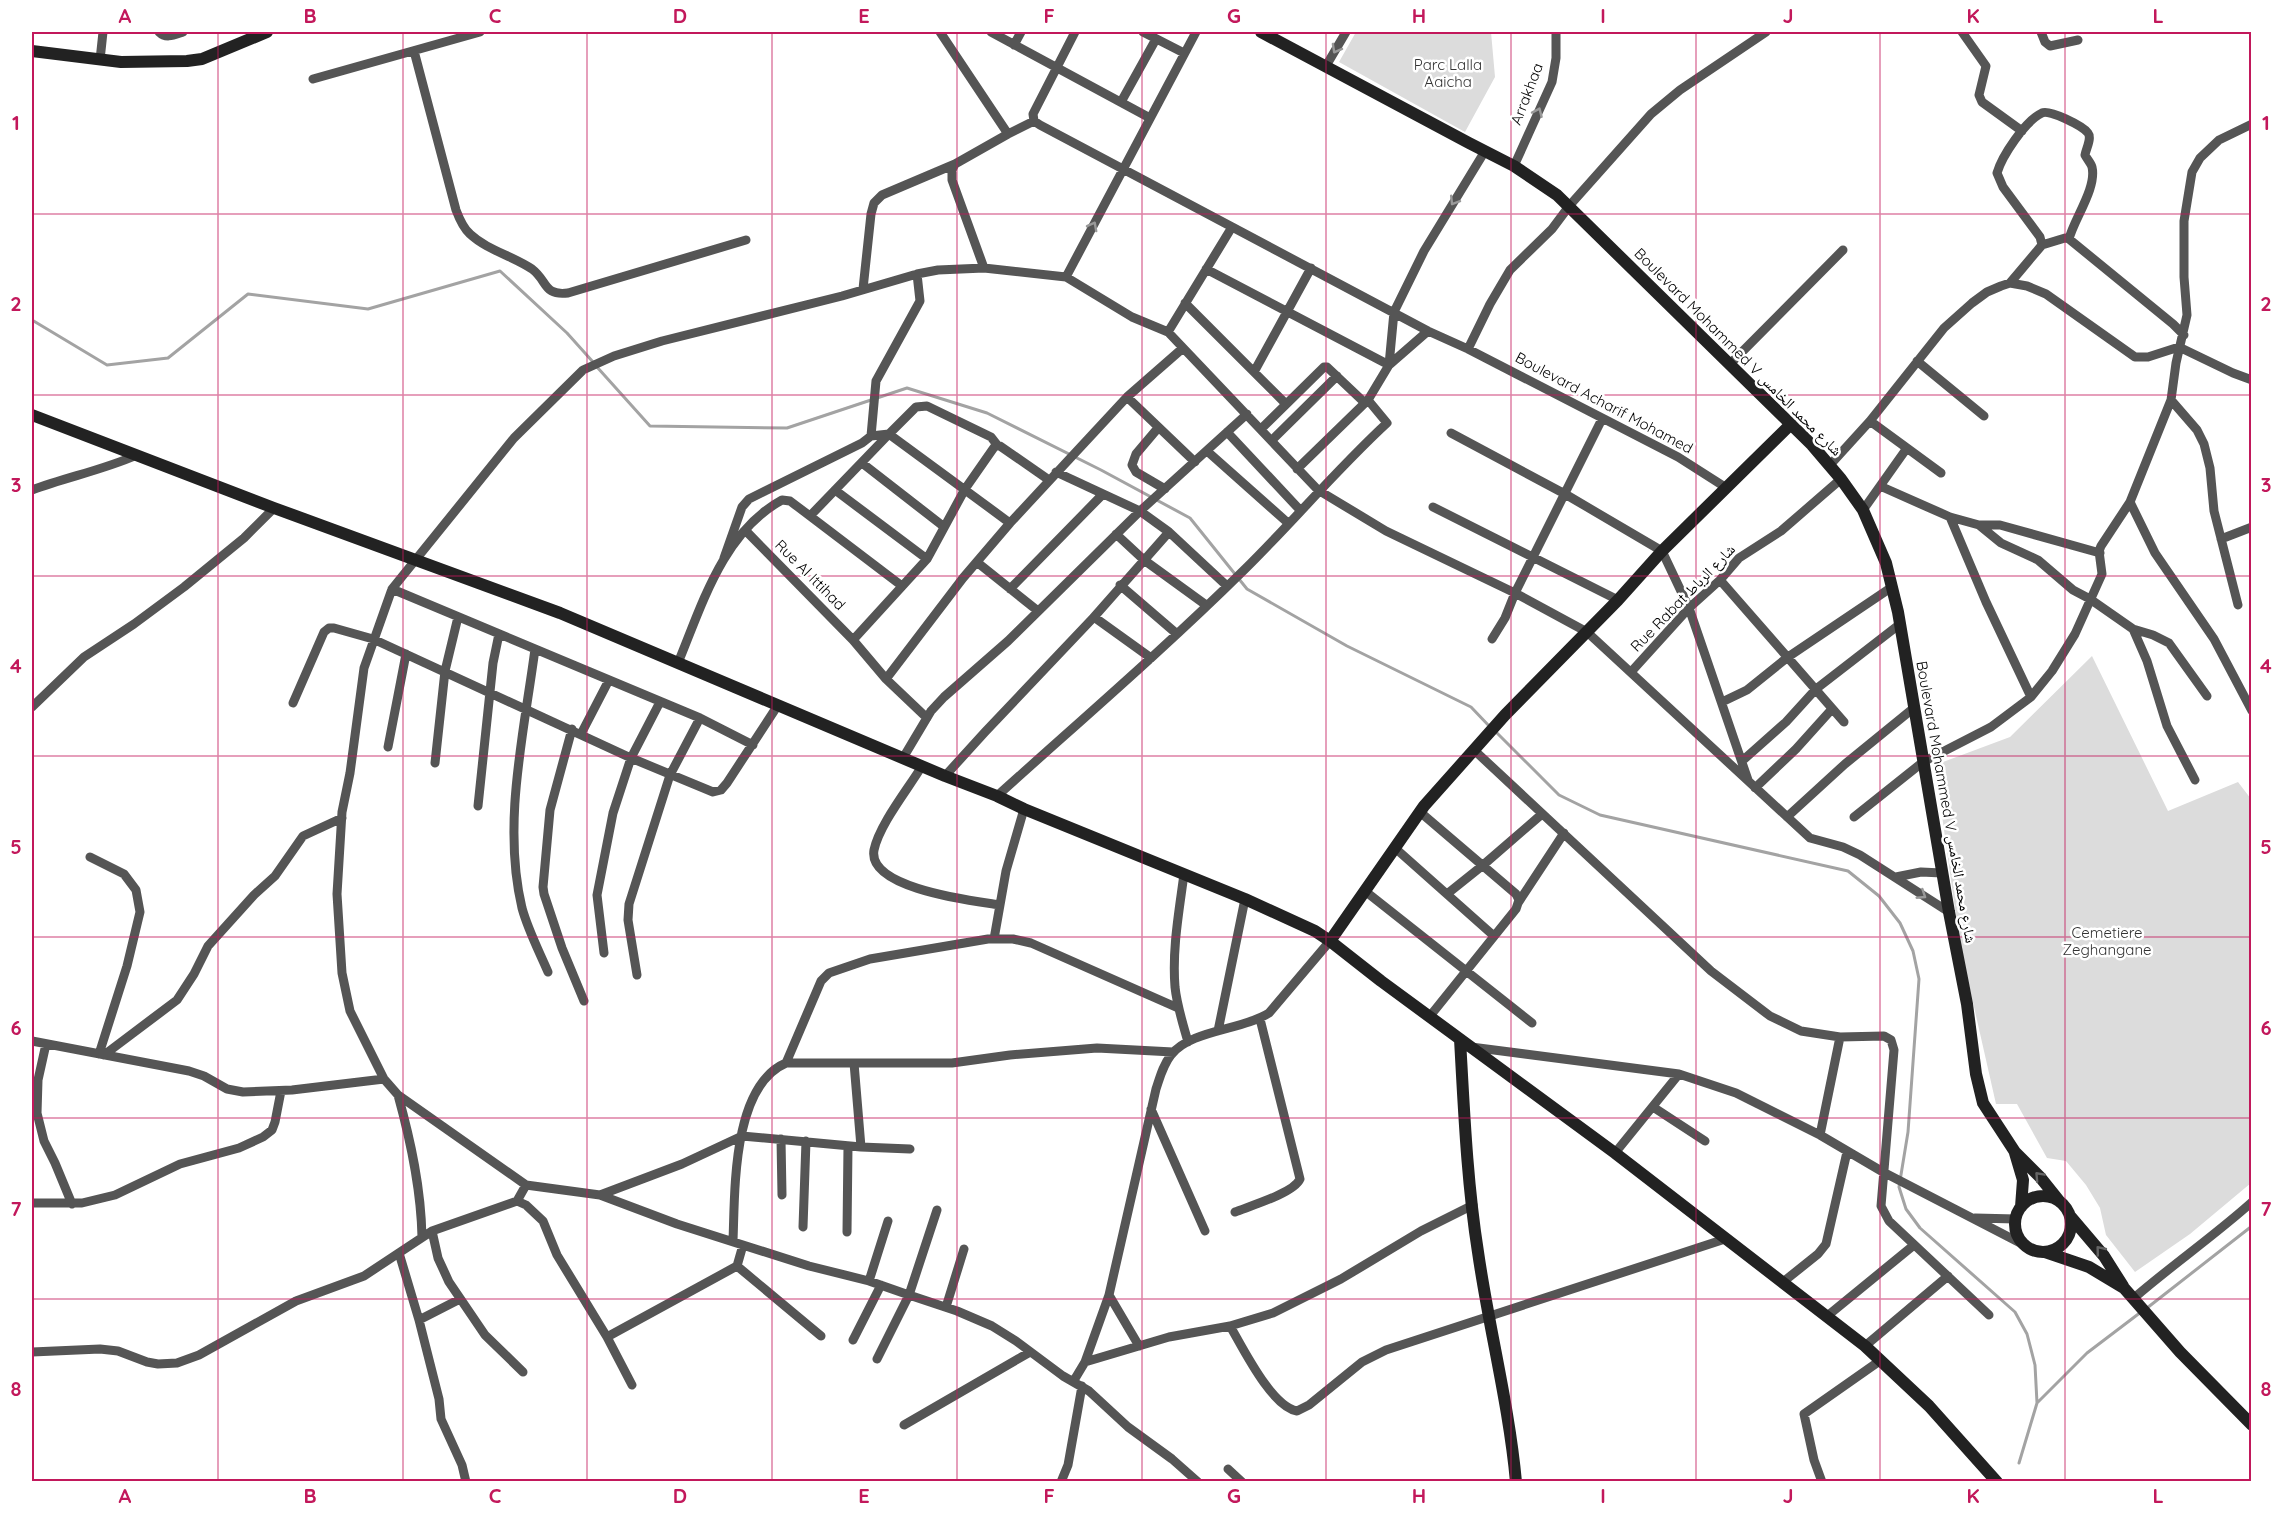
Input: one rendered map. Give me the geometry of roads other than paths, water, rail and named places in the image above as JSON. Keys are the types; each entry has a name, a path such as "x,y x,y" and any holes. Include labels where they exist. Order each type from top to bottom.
{"street":[{"path":"100,60 103,32"},
{"path":"159,32 169,36 183,32"},
{"path":"32,51 100,60 172,63 195,60 267,32"},
{"path":"313,79 480,32"},
{"path":"940,32 1008,134"},
{"path":"991,32 1150,118"},
{"path":"1014,45 1021,32"},
{"path":"1034,121 1033,114 1075,32"},
{"path":"1143,32 1184,53"},
{"path":"1066,277 1196,32"},
{"name":"Boulevard Mohammed V شارع محمد الخامس","path":"1261,32 1514,166 1570,205 1791,424 1830,465 1863,510 1881,552 1900,624 1983,1104 2015,1152 2048,1185 2060,1202"},
{"path":"1326,66 1346,32"},
{"name":"Arrakhaa","path":"1514,166 1552,82 1556,58 1556,32"},
{"path":"1468,349 1510,270 1552,229 1570,205 1651,114 1667,100 1766,32"},
{"path":"1962,32 1986,66 1980,95 1982,102 2022,131"},
{"path":"2041,32 2045,42 2050,46 2078,40"},
{"path":"1121,102 1156,39"},
{"path":"414,51 456,210 464,228 472,236 532,269 549,291 557,294 568,293 746,240"},
{"path":"2042,245 2040,237 1997,176 2000,165 2022,131 2042,113 2048,112 2089,134 2085,155 2091,164 2092,177 2069,239"},
{"path":"863,289 874,202 882,195 955,164 1034,121"},
{"path":"1034,121 1123,170"},
{"path":"1854,817 1923,762 1991,727 2031,697 2067,648 2102,574 2100,553 2105,539 2130,502 2171,400 2179,347 2184,335 2187,315 2184,221 2193,171 2200,158 2219,140 2252,124"},
{"path":"1389,365 1394,312 1424,251 1485,151"},
{"path":"955,164 952,170 952,180 984,268"},
{"name":"Boulevard Acharif Mohamed","path":"1123,170 1428,331 1468,349 1678,457 1725,487"},
{"path":"1168,332 1232,227"},
{"path":"1830,465 1870,421 1944,328 1987,292 2010,283 2042,245 2065,238 2069,239 2184,335"},
{"path":"1730,364 1843,250"},
{"path":"1198,1482 1187,1477 1078,1384 992,1326 909,1294 809,1266 677,1224 600,1195 526,1185 398,1095 384,1079 350,1011 339,944 337,894 342,818 364,668 392,589 514,438 583,370 614,356 662,340 842,296 917,274 938,270 984,268 1066,277 1132,317 1168,332 1318,490 1386,531 1515,592 1587,632 1810,838 1852,851 1949,912"},
{"path":"1254,372 1311,268"},
{"path":"1206,269 1389,365"},
{"path":"871,436 876,381 920,300 917,274"},
{"path":"2010,283 2027,286 2046,294 2135,357 2148,357 2179,347 2252,380"},
{"path":"1185,303 1286,404"},
{"path":"1297,469 1366,401 1389,365 1428,331"},
{"path":"886,679 963,578 1052,476 1127,398 1183,348"},
{"path":"1917,361 1984,416"},
{"path":"997,796 1244,571 1318,490 1386,423 1366,401 1327,366 1261,429"},
{"path":"1272,440 1337,376"},
{"path":"1127,398 1195,462"},
{"path":"2171,400 2197,430 2204,444 2221,538 2238,604"},
{"path":"810,516 914,409 927,406 991,436 998,446 1052,476 1141,509 1228,585"},
{"path":"903,758 927,718 944,697 1038,611 1141,509 1247,414"},
{"path":"32,415 414,561 560,613 945,777 997,796 1245,899 1315,932 1615,1153 1865,1346 1929,1406 1997,1482"},
{"path":"1492,639 1505,618 1515,592 1602,419"},
{"path":"1870,421 1941,473"},
{"path":"1061,1482 1068,1465 1078,1384 1109,1295 1151,1109 1162,1072 1173,1052 1188,1042 1260,1019 1273,1009 1330,941 1420,812 1473,750 1618,600 1662,551 1791,424"},
{"path":"1158,428 1136,454 1132,465 1136,472 1162,492"},
{"path":"1227,432 1299,510"},
{"path":"1451,433 1565,494 1662,551 1689,608 1751,785"},
{"path":"678,663 724,558 742,507 750,499 862,443 871,436 889,434 1010,523"},
{"path":"853,640 927,559 965,489 994,447 998,446"},
{"path":"1863,510 1907,448"},
{"path":"1207,451 1288,523"},
{"path":"32,490 98,471 137,455"},
{"path":"862,463 943,526"},
{"name":"Rue Rabat شارع الرباط","path":"1631,672 1689,608 1720,580 1739,558 1781,531 1841,479"},
{"path":"1880,486 1950,517 1979,525 2000,525 2100,553"},
{"path":"835,490 927,559"},
{"path":"1010,589 1103,494"},
{"path":"724,558 766,511 782,501 790,501 902,586"},
{"path":"2130,502 2155,554 2214,639 2252,711"},
{"path":"1433,507 1618,600"},
{"path":"32,707 84,657 184,587 244,538 274,508"},
{"path":"1950,517 2031,697"},
{"path":"1979,525 2001,543 2038,560 2068,586 2133,629 2169,643 2207,696"},
{"path":"2221,538 2252,527"},
{"name":"Rue Al Ittihad","path":"746,531 853,640 886,679 927,718"},
{"path":"945,777 992,723 1094,617 1169,532"},
{"path":"1116,534 1144,560 1206,606"},
{"path":"978,563 1038,611"},
{"path":"1720,580 1844,722"},
{"path":"1120,585 1177,633"},
{"path":"1722,702 1747,690 1788,657 1892,587"},
{"path":"392,589 700,718 753,745"},
{"path":"435,764 445,671 458,616"},
{"path":"1094,617 1151,658"},
{"path":"1742,761 1786,722 1816,689 1900,624"},
{"path":"293,703 324,632 329,628 373,639 631,758 707,790 719,791 727,783 778,705"},
{"path":"2133,629 2146,661 2166,726 2195,780"},
{"path":"477,806 489,691 499,634"},
{"path":"535,649 518,777 514,848 522,908 548,972"},
{"path":"387,747 406,654"},
{"path":"584,1001 562,948 543,887 550,810 576,731 609,680"},
{"path":"604,953 597,895 613,813 631,758 660,702"},
{"path":"1787,817 1845,764 1915,707"},
{"path":"1751,785 1796,749 1832,708"},
{"path":"638,975 629,930 629,904 670,775 700,718"},
{"path":"1473,750 1710,971 1770,1016 1791,1028 1839,1037 1884,1036 1892,1042 1894,1050 1883,1213 1989,1315"},
{"path":"922,766 880,832 874,859 885,873 922,891 950,898 1000,905"},
{"path":"994,939 1006,871 1024,809"},
{"path":"1420,812 1516,894 1518,903"},
{"path":"1447,894 1542,814"},
{"path":"101,1055 177,1000 208,946 282,868 303,836 342,818"},
{"path":"1430,1016 1494,936 1564,833"},
{"path":"1395,848 1494,936"},
{"path":"90,857 124,874 136,890 140,904 132,948 101,1055"},
{"path":"1896,877 1921,872 1942,873"},
{"path":"1184,874 1175,942 1175,982 1178,1008 1188,1042"},
{"path":"1365,891 1532,1023"},
{"path":"1218,1031 1245,899"},
{"path":"786,1062 821,981 829,973 870,959 994,939 1031,943 1178,1008"},
{"path":"1235,1212 1287,1191 1299,1181 1260,1019"},
{"path":"1820,1135 1839,1037"},
{"path":"32,1041 189,1071 234,1091 281,1090 384,1079"},
{"path":"1466,1043 1679,1074 1736,1093 1820,1135 1885,1174 2030,1248 2089,1267 2124,1288"},
{"path":"1466,1043 1477,1249 1511,1437 1516,1482"},
{"path":"46,1044 38,1080 37,1113 44,1141 56,1163 72,1204"},
{"path":"733,1241 735,1187 747,1110 756,1089 773,1069 786,1062 952,1063 1072,1048 1123,1048 1173,1052"},
{"path":"854,1063 861,1147"},
{"path":"1615,1153 1679,1074"},
{"path":"32,1203 72,1204 115,1195 180,1164 239,1148 263,1137 272,1130 281,1090"},
{"path":"398,1095 411,1145 420,1204 422,1237"},
{"path":"1653,1107 1705,1141"},
{"path":"1151,1109 1204,1231"},
{"path":"600,1195 682,1164 742,1136 910,1149"},
{"path":"781,1139 782,1194"},
{"path":"803,1227 806,1141"},
{"path":"847,1232 848,1146"},
{"path":"1783,1282 1818,1254 1826,1244 1847,1152"},
{"name":"Boulevard Mohammed V شارع محمد الخامس","path":"2015,1152 2023,1180 2021,1207"},
{"path":"517,1201 526,1185"},
{"path":"2030,1248 2018,1236 2016,1219 2021,1207 2026,1202 2040,1197 2060,1202 2104,1256 2124,1288 2180,1352 2252,1425"},
{"path":"32,1352 118,1351 147,1362 177,1363 199,1355 296,1301 364,1276 432,1231 517,1201 526,1204 543,1221 557,1255 607,1338 632,1385"},
{"path":"2138,1303 2169,1268 2252,1202"},
{"path":"1085,1362 1169,1337 1259,1319 1341,1280 1421,1231 1473,1205"},
{"path":"877,1359 909,1294 937,1210"},
{"path":"1967,1216 1992,1220 2016,1219"},
{"path":"2045,1252 2053,1250 2066,1240 2070,1233 2070,1216"},
{"path":"869,1281 888,1221"},
{"path":"432,1231 441,1268 460,1299 485,1335 523,1372"},
{"path":"1230,1326 1264,1382 1282,1403 1297,1411 1309,1405 1362,1362 1379,1353 1438,1331 1488,1318 1725,1239"},
{"path":"607,1338 737,1266 743,1245"},
{"path":"1826,1317 1914,1245"},
{"path":"946,1307 964,1249"},
{"path":"399,1253 439,1399 441,1419 462,1465 466,1482"},
{"path":"737,1266 821,1336"},
{"path":"1865,1346 1948,1276"},
{"path":"852,1340 881,1285"},
{"path":"1109,1295 1139,1346"},
{"path":"419,1320 460,1299"},
{"path":"904,1425 1030,1352"},
{"path":"1822,1482 1814,1460 1804,1413 1881,1360"},
{"path":"1228,1469 1242,1482"}],"waterway":[{"path":"32,320 107,365 168,358 248,294 368,309 500,271 567,333 593,362"},
{"path":"597,367 650,426 787,428 907,388 987,413 1190,518 1247,589 1347,646 1471,707 1491,728"},
{"path":"1496,732 1559,795 1600,815 1848,871 1879,896 1900,923 1913,951 1919,979 1908,1132 1899,1187 1906,1209 1920,1228 2015,1312 2027,1334 2035,1365 2037,1403 2019,1463"},
{"path":"2147,1308 2252,1226"},
{"path":"2038,1402 2087,1353 2141,1312"}],"park label":[{"name":"Parc Lalla Aaicha","path":"1448,74"},
{"name":"Cemetiere Zeghangane","path":"2107,942"}]}
